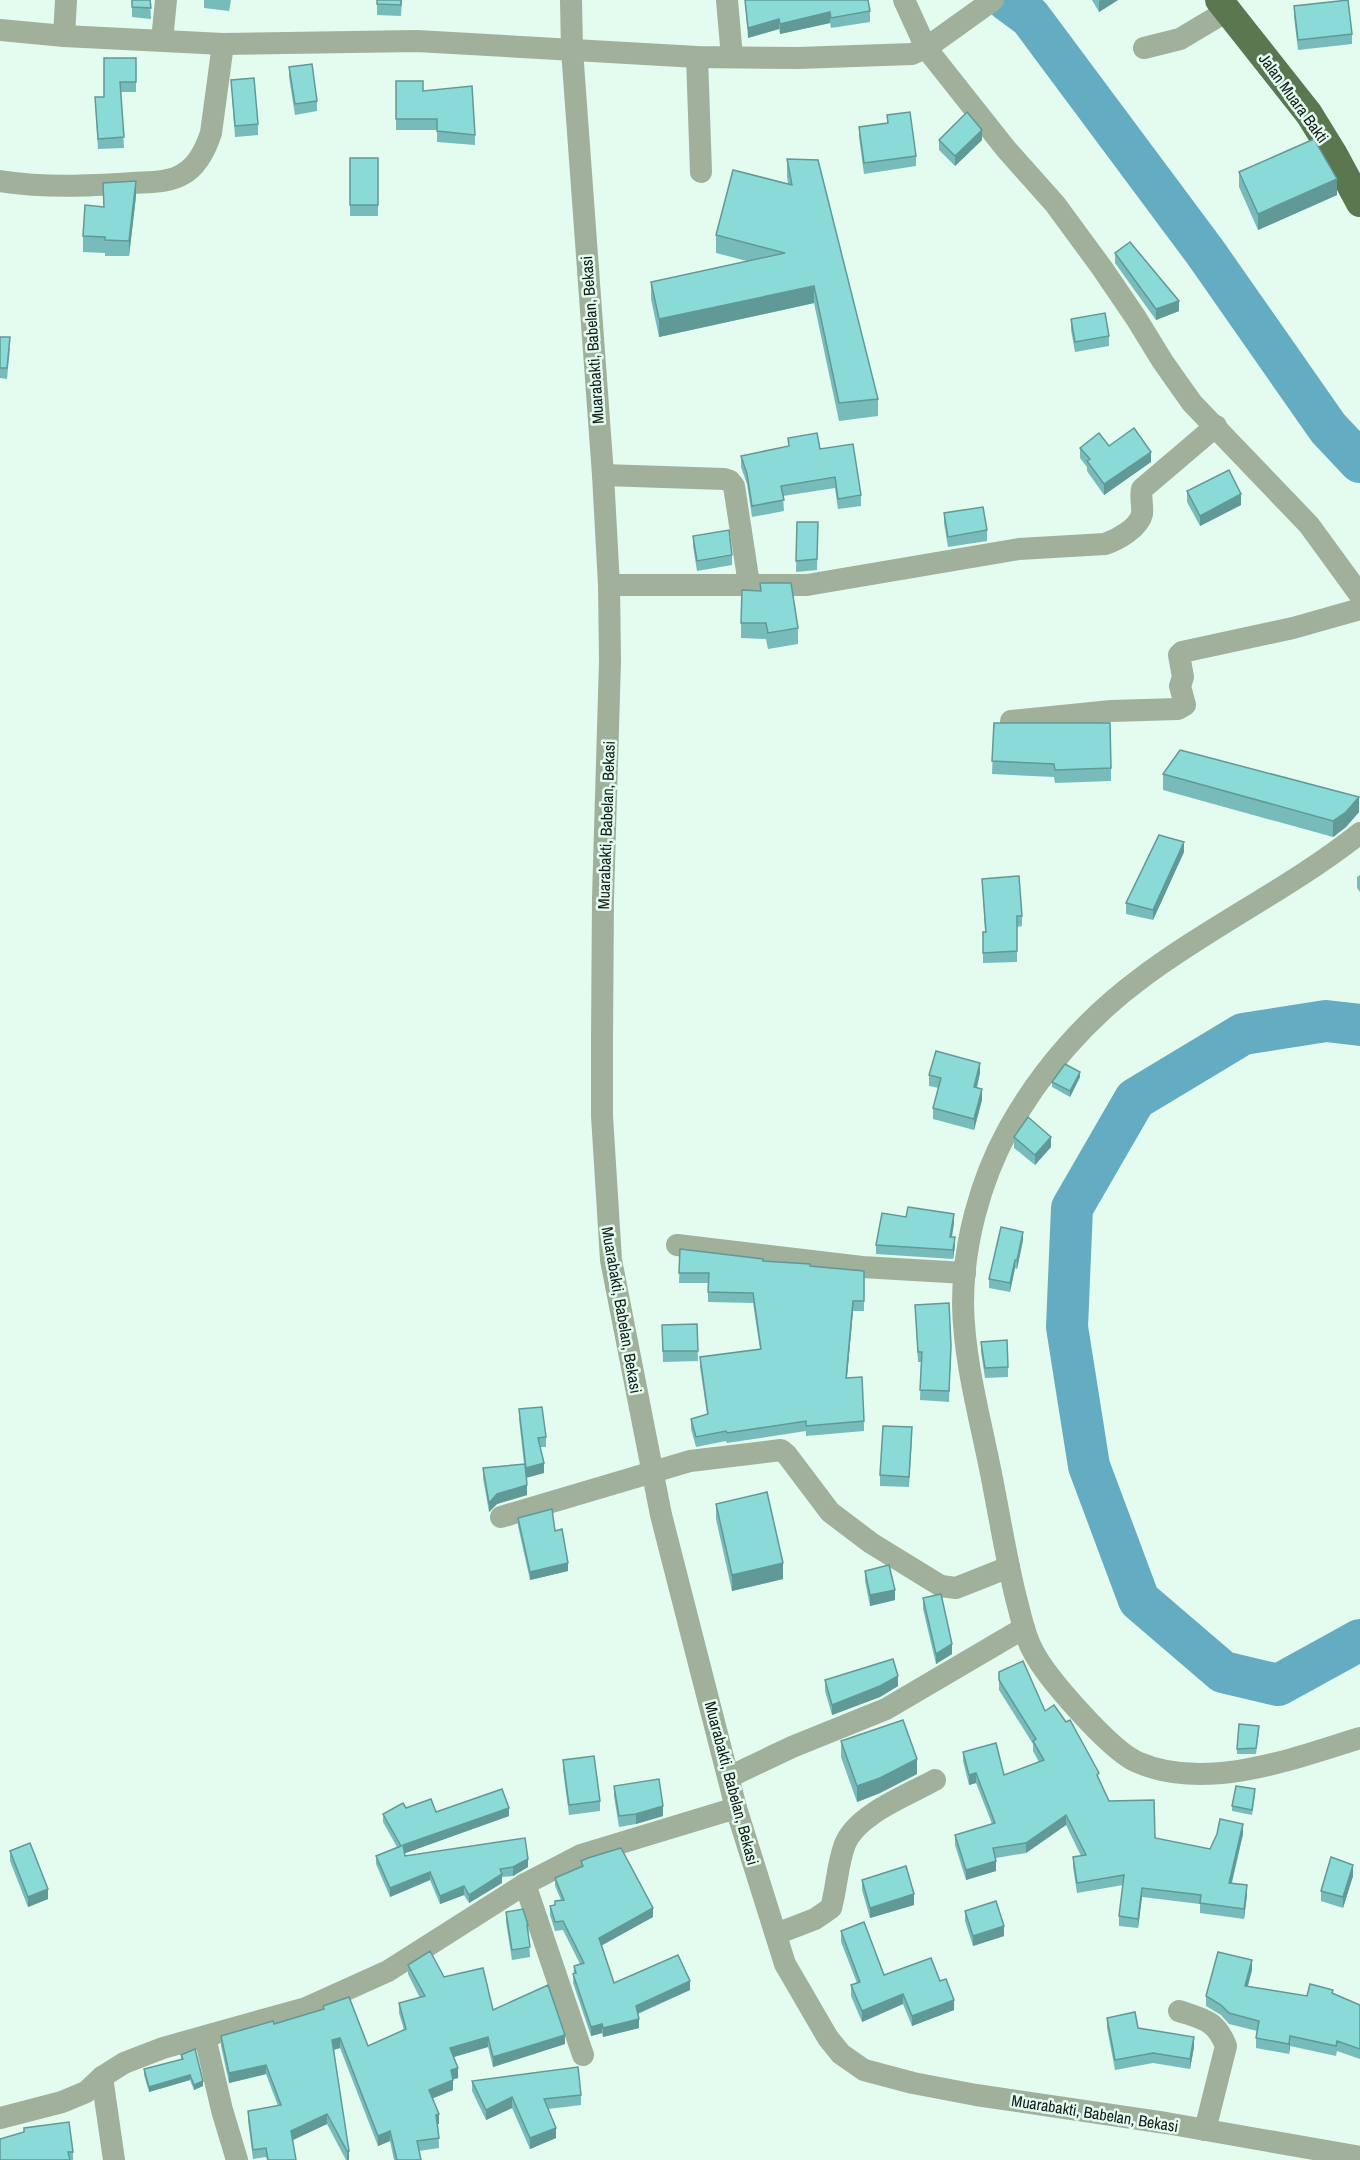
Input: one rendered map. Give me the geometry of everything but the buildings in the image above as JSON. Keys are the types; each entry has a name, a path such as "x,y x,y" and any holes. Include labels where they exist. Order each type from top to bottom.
{"main road":[{"name":"Jalan Muara Bakti","path":"1223,5 1309,114 1360,202"}],"street":[{"path":"64,36 66,0"},
{"path":"162,40 166,0"},
{"name":"Muarabakti, Babelan, Bekasi","path":"571,0 572,51 609,585 610,661 603,898 602,1039 602,1116 607,1217 613,1271 661,1515 736,1808 785,1964 822,2029 841,2054 864,2070 913,2084 976,2095 1360,2156"},
{"path":"727,0 732,57"},
{"path":"904,0 926,48 1000,142 1055,204 1136,318 1162,362 1192,402 1309,525 1360,595"},
{"path":"0,30 64,36 223,44 417,41 698,57 798,58 912,54 926,48 993,0"},
{"path":"1144,48 1180,39 1223,5"},
{"path":"0,181 24,185 74,187 165,180 184,174 207,147 211,133 223,44"},
{"path":"698,57 701,172"},
{"path":"609,585 807,585 1019,549 1105,544 1115,541 1139,522 1142,515 1142,489 1216,426"},
{"path":"603,476 730,481 734,486 750,584"},
{"path":"1011,721 1111,711 1178,709 1185,705 1180,686 1183,677 1179,655 1182,652 1293,628 1360,609"},
{"path":"1360,833 1299,877 1138,980 1052,1063 1027,1096 1005,1135 988,1174 976,1213 965,1273 963,1304 974,1393 1023,1628 1032,1650 1054,1682 1106,1739 1134,1761 1174,1773 1227,1773 1292,1759 1360,1738"},
{"path":"677,1245 862,1267 965,1273"},
{"path":"501,1517 690,1461 781,1450 830,1512 871,1543 941,1586 956,1588 1009,1567"},
{"path":"729,1777 792,1747 886,1709 1023,1628"},
{"path":"776,1934 815,1919 831,1908 840,1859 846,1841 858,1825 871,1815 935,1780"},
{"path":"0,2118 62,2102 86,2092 102,2077 124,2063 163,2048 306,2008 387,1971 525,1884 581,1855 736,1808"},
{"path":"525,1884 583,2055"},
{"path":"1179,2011 1206,2020 1215,2026 1226,2046 1205,2130"},
{"path":"205,2037 222,2110 237,2160"},
{"path":"102,2077 114,2160"}],"waterway":[{"path":"1007,0 1030,17 1205,252 1328,428 1360,462"},
{"path":"1360,1025 1326,1021 1243,1034 1135,1099 1072,1208 1067,1327 1089,1466 1139,1600 1223,1672 1278,1685 1360,1640"}]}
